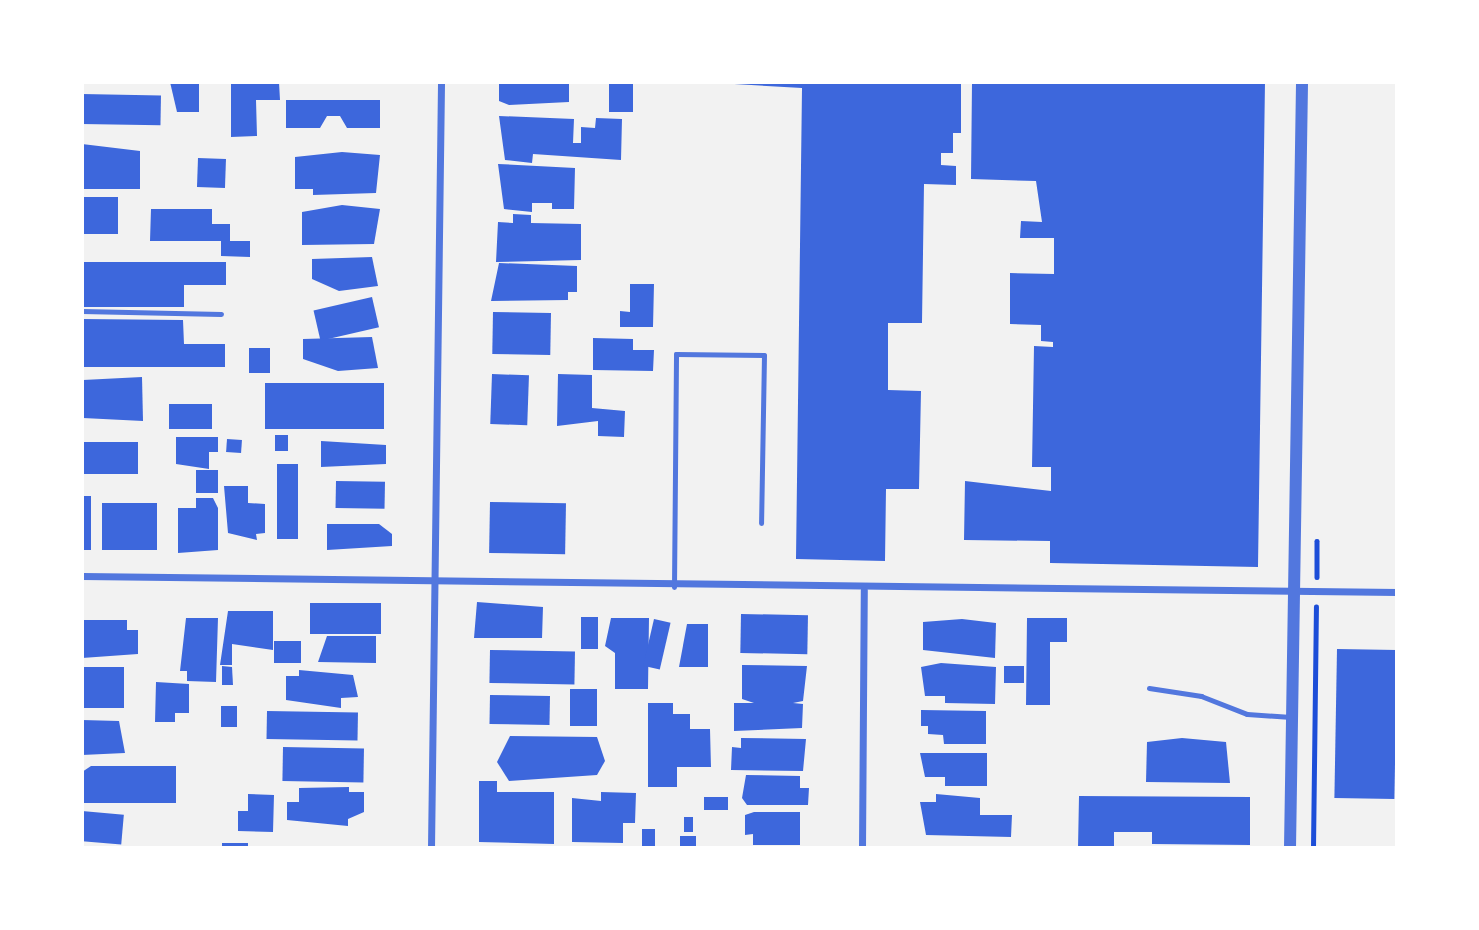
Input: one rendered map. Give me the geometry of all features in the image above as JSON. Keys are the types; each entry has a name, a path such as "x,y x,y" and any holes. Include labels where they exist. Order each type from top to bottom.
{"street":[{"path":"431,848 441,82"},
{"path":"1290,848 1302,82"},
{"path":"82,576 435,580 864,590 1397,592"},
{"path":"862,848 864,590"}],"lane":[{"path":"82,312 221,314"},
{"path":"674,587 676,354 764,355 761,523"},
{"path":"1149,688 1201,696 1247,713 1291,717"}],"building":[{"path":"170,82 199,82 199,112 177,112"},
{"path":"231,82 279,82 280,100 256,100 257,136 231,137"},
{"path":"499,82 569,82 569,102 509,105 499,101"},
{"path":"609,82 633,82 633,112 609,112"},
{"path":"700,82 961,82 961,133 953,133 953,153 941,153 941,165 956,166 956,185 924,184 922,323 888,323 888,390 921,391 919,489 886,489 885,561 796,559 802,88"},
{"path":"972,82 1265,82 1258,567 1050,563 1050,541 964,540 965,481 1051,491 1051,467 1032,467 1034,346 1053,347 1053,342 1041,341 1041,325 1010,324 1010,273 1054,274 1054,238 1020,238 1021,221 1042,222 1036,181 971,179"},
{"path":"82,94 161,95 160,125 82,124"},
{"path":"286,100 380,100 380,128 347,128 340,116 327,116 320,128 286,128"},
{"path":"499,116 574,119 573,143 581,143 581,127 595,128 596,118 622,119 621,160 533,154 532,163 505,160"},
{"path":"82,144 140,151 140,189 82,189"},
{"path":"342,152 380,155 376,193 313,195 313,189 295,189 295,157"},
{"path":"198,158 226,159 225,188 197,187"},
{"path":"498,164 575,168 574,209 552,209 552,203 532,203 532,212 504,209"},
{"path":"82,197 118,197 118,234 82,234"},
{"path":"342,205 380,209 374,244 302,245 302,212"},
{"path":"151,209 212,209 212,224 230,224 230,241 250,241 250,257 221,256 221,241 150,241"},
{"path":"513,214 531,215 531,223 581,224 581,260 496,262 498,222 513,223"},
{"path":"372,257 378,286 339,291 312,279 312,259"},
{"path":"82,262 226,262 226,285 184,285 184,307 82,307"},
{"path":"499,263 577,266 577,292 568,292 568,300 491,301"},
{"path":"630,284 654,284 653,327 620,327 620,311 630,312"},
{"path":"372,297 379,327 321,341 314,310"},
{"path":"493,312 551,313 550,355 492,354"},
{"path":"82,319 183,320 184,344 225,344 225,367 83,367"},
{"path":"372,337 378,368 338,371 303,359 303,339"},
{"path":"593,338 633,339 633,350 654,350 653,371 593,370"},
{"path":"249,348 270,348 270,373 249,373"},
{"path":"492,374 529,375 527,425 490,424"},
{"path":"558,374 592,375 592,408 625,411 624,437 598,436 598,421 557,426"},
{"path":"142,377 143,421 83,418 83,380"},
{"path":"265,383 384,383 384,429 265,429"},
{"path":"169,404 212,404 212,429 169,429"},
{"path":"275,435 288,435 288,451 275,451"},
{"path":"176,437 218,437 218,452 209,452 209,469 176,464"},
{"path":"227,439 242,440 241,453 226,452"},
{"path":"321,441 386,445 386,464 321,467"},
{"path":"82,442 138,442 138,474 82,474"},
{"path":"277,464 298,464 298,539 277,539"},
{"path":"196,470 218,470 218,493 196,493"},
{"path":"336,481 385,482 385,509 336,508"},
{"path":"224,486 248,486 248,503 265,504 265,533 256,534 257,540 228,533"},
{"path":"82,496 91,496 91,550 82,550"},
{"path":"196,498 213,498 218,508 218,550 178,553 178,508 196,508"},
{"path":"490,502 566,503 565,554 489,553"},
{"path":"102,503 157,503 157,550 102,550"},
{"path":"327,524 379,524 392,534 392,546 327,550"},
{"path":"477,602 543,607 542,638 474,638"},
{"path":"310,603 381,603 381,634 310,634"},
{"path":"228,611 273,611 273,650 232,644 232,665 220,665"},
{"path":"741,614 808,615 807,654 740,653"},
{"path":"581,617 598,617 598,649 581,649"},
{"path":"186,618 218,618 216,682 187,681 187,671 180,671"},
{"path":"611,618 649,618 648,689 615,689 615,653 605,646"},
{"path":"1027,618 1067,618 1067,642 1050,642 1050,705 1026,705"},
{"path":"654,619 671,623 660,670 643,666"},
{"path":"962,619 996,623 995,658 923,650 923,622"},
{"path":"82,620 127,620 127,630 138,630 138,654 82,658"},
{"path":"687,624 708,624 708,667 679,667"},
{"path":"327,636 376,636 376,663 318,662"},
{"path":"274,641 301,641 301,663 274,663"},
{"path":"1337,649 1397,650 1394,799 1334,798"},
{"path":"490,650 575,651 574,684 489,683"},
{"path":"941,663 996,667 995,704 945,703 945,696 925,696 921,667"},
{"path":"742,665 807,666 803,701 793,703 803,704 802,728 734,731 734,703 754,703 742,699"},
{"path":"222,666 232,667 233,685 222,685"},
{"path":"1004,666 1024,666 1024,683 1004,683"},
{"path":"82,667 124,667 124,708 82,708"},
{"path":"299,670 353,675 358,697 341,698 341,708 286,700 286,676 299,676"},
{"path":"156,682 189,684 189,713 175,713 175,722 155,722"},
{"path":"570,689 597,689 597,726 570,726"},
{"path":"490,695 550,696 549,725 489,724"},
{"path":"648,703 673,703 673,714 690,714 690,729 710,729 711,767 677,767 677,787 648,787"},
{"path":"221,706 237,706 237,727 221,727"},
{"path":"921,710 986,711 986,744 944,744 943,735 928,734 928,726 921,726"},
{"path":"267,711 358,713 357,741 267,739"},
{"path":"82,720 119,721 125,753 82,755"},
{"path":"510,736 597,737 605,761 597,775 509,781 497,762"},
{"path":"741,738 806,739 803,771 731,770 732,747 741,748"},
{"path":"1182,738 1226,742 1230,783 1146,782 1147,742"},
{"path":"283,747 364,748 363,782 282,781"},
{"path":"920,753 987,753 987,786 945,786 945,777 925,777"},
{"path":"91,766 176,766 176,803 82,803 82,772"},
{"path":"746,775 800,776 800,788 809,788 808,805 747,805 742,798"},
{"path":"479,781 497,781 497,792 554,792 554,844 479,842"},
{"path":"349,787 349,792 364,792 364,812 348,819 348,826 287,820 287,802 299,802 299,788"},
{"path":"601,792 636,793 635,823 623,823 623,843 572,842 572,798 601,801"},
{"path":"248,794 274,795 273,832 238,831 238,811 248,811"},
{"path":"936,794 980,798 980,815 1012,815 1011,837 926,835 920,802 936,802"},
{"path":"1079,796 1250,797 1250,845 1152,844 1152,832 1114,832 1114,848 1078,848"},
{"path":"704,797 728,797 728,810 704,810"},
{"path":"82,811 124,815 121,845 82,841"},
{"path":"754,812 800,812 800,845 753,845 753,834 745,835 745,815"},
{"path":"684,817 693,817 693,832 684,832"},
{"path":"642,829 655,829 655,846 642,846"},
{"path":"680,836 696,836 696,847 680,847"},
{"path":"222,843 248,843 248,848 222,848"}]}
